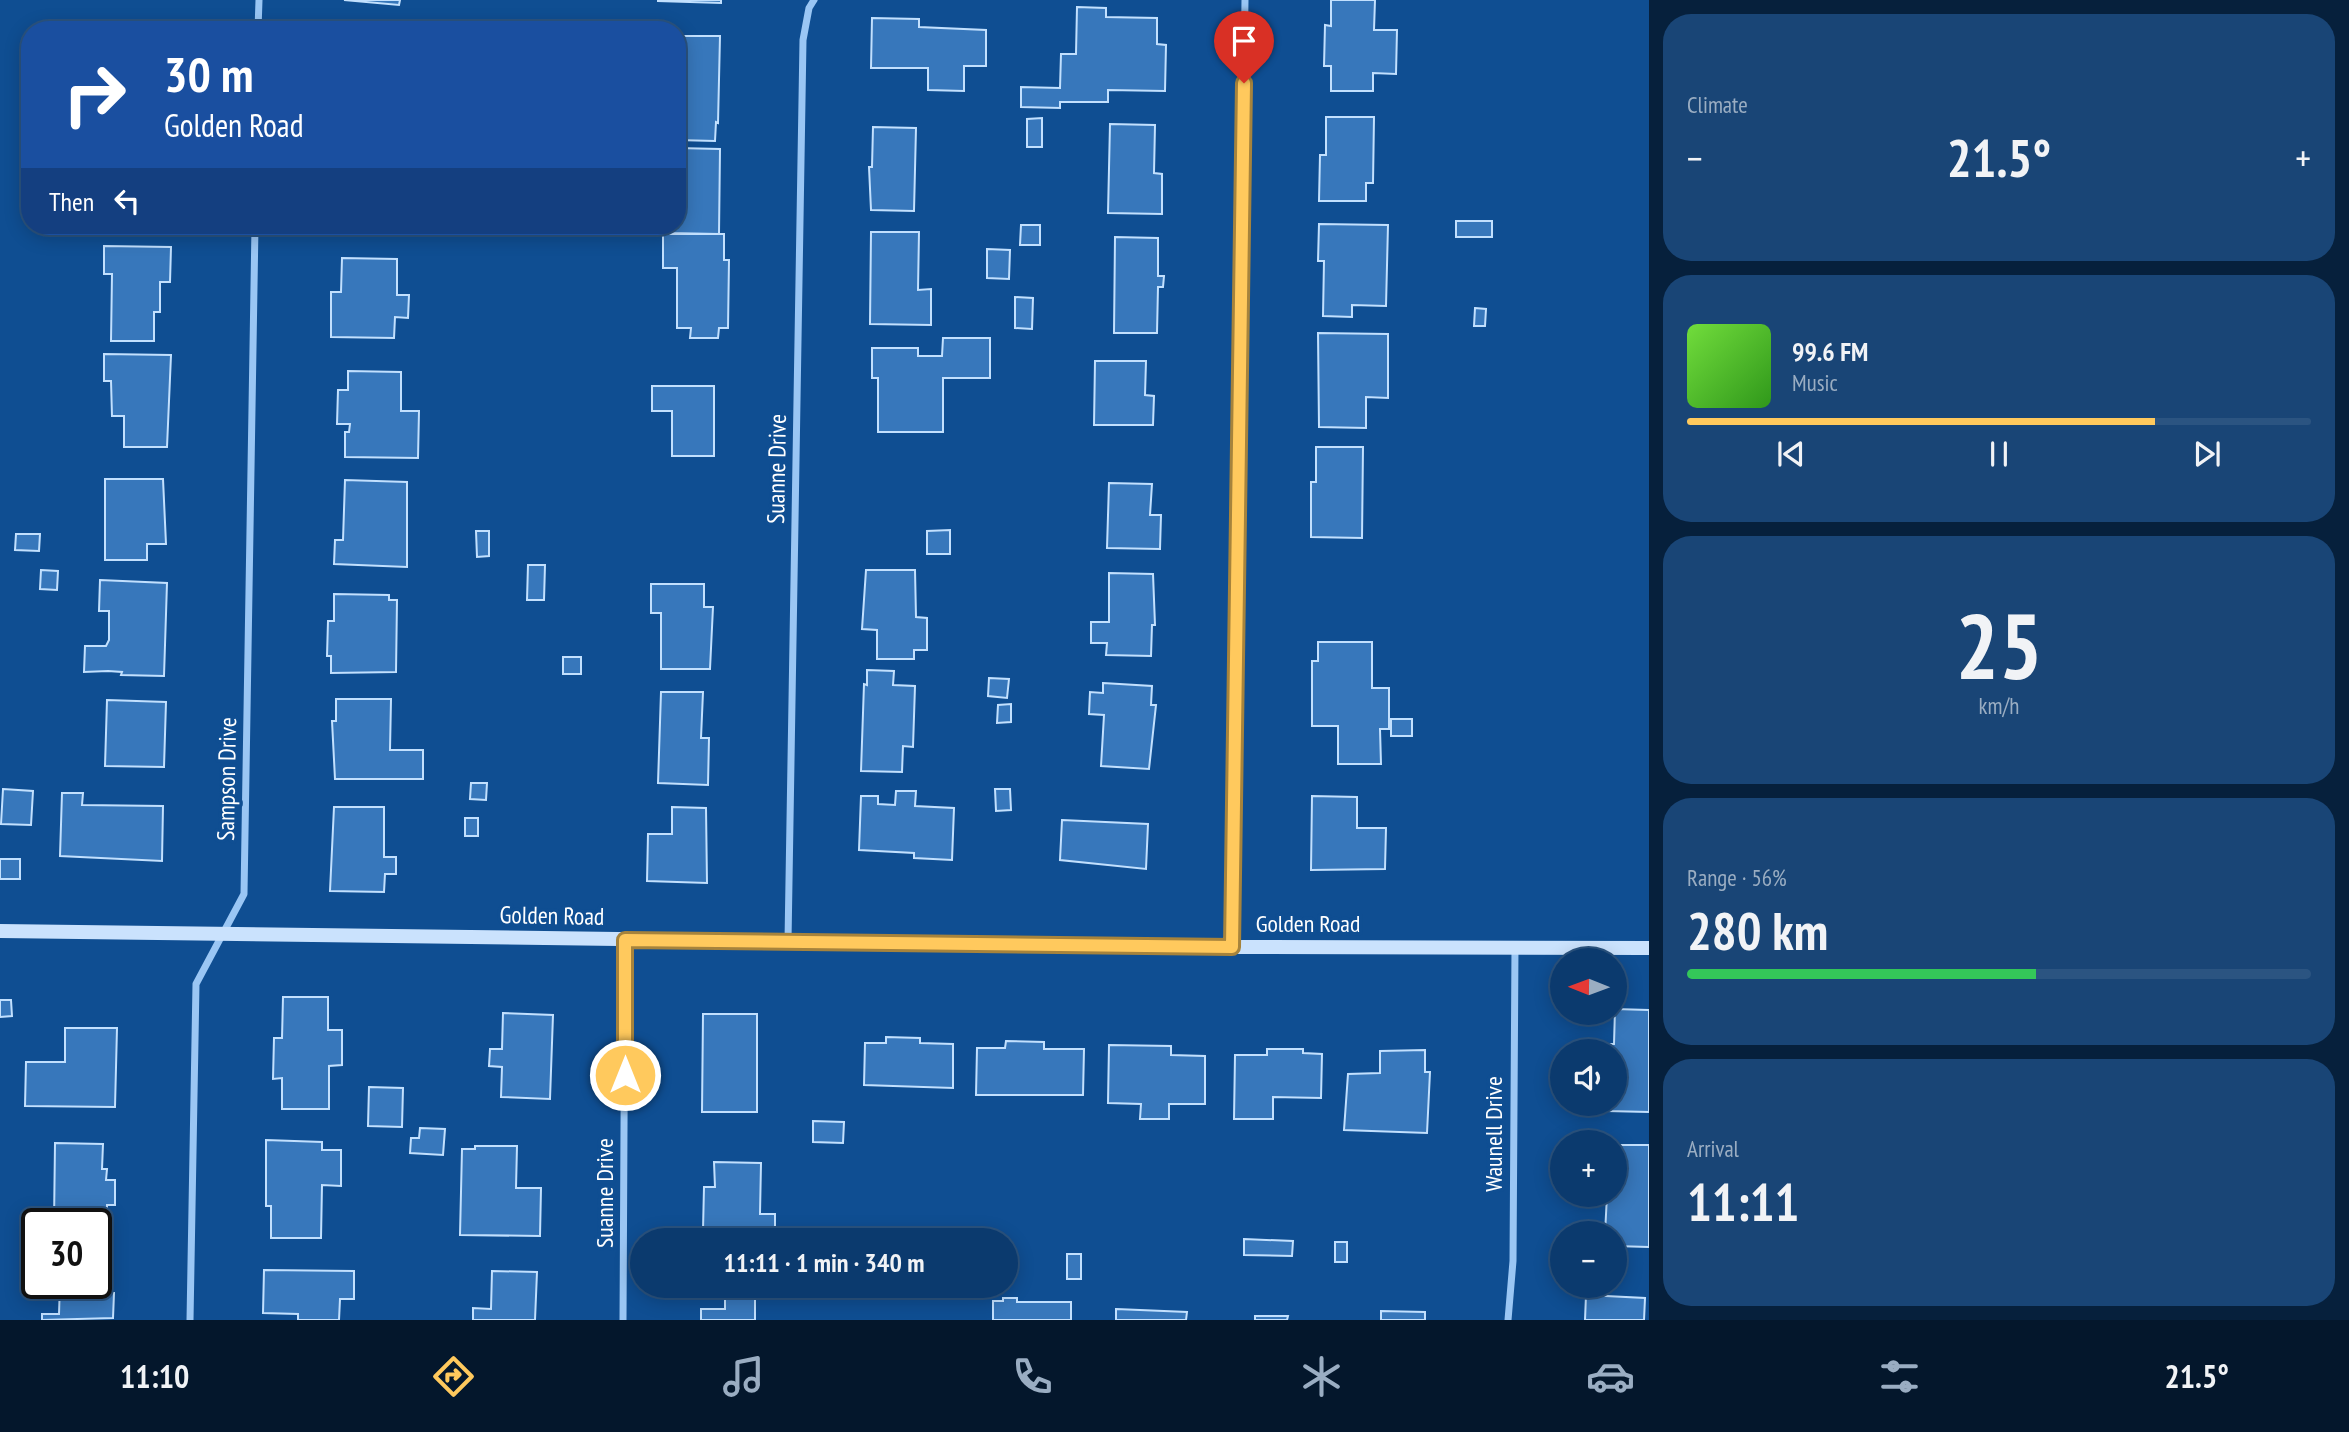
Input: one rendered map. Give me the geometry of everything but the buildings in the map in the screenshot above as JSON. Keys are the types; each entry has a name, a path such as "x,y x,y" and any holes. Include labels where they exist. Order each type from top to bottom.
{"street":[{"path":"258,21 259,0"},
{"name":"Suanne Drive","path":"788,942 803,40 809,8 814,0"},
{"path":"1232,947 1245,0"},
{"name":"Sampson Drive","path":"190,1320 195,984 244,894 255,235"},
{"name":"Golden Road","path":"0,931 1232,947 1649,948"},
{"name":"Suanne Drive","path":"623,1320 625,940"},
{"name":"Waunell Drive","path":"1508,1320 1513,1261 1515,947"}],"route":[{"path":"625,1075 625,940 1232,947 1244,83"}]}
